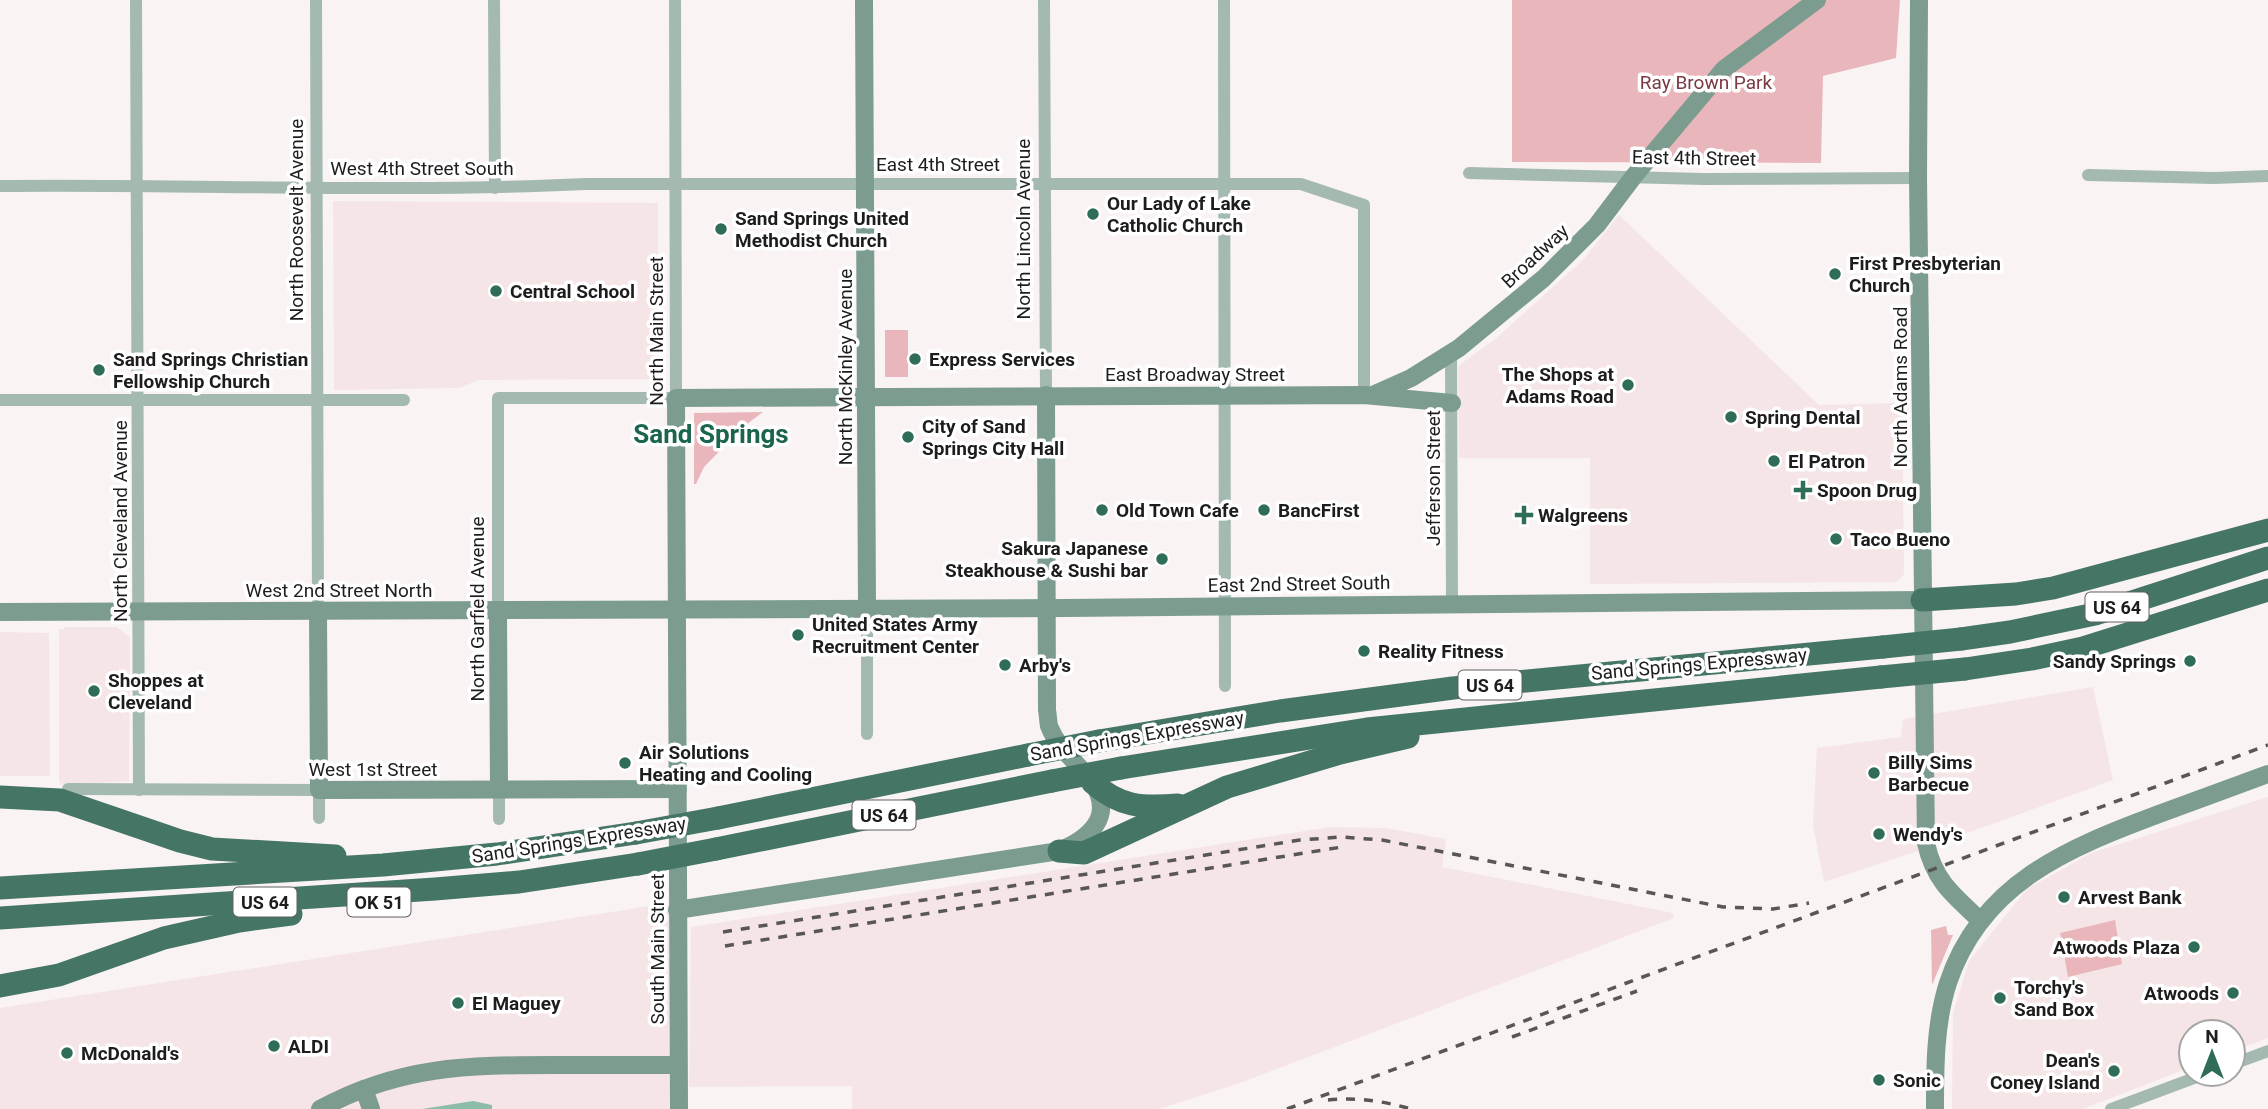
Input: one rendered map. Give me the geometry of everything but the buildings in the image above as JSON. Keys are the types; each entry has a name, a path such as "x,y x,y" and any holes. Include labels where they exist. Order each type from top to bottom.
{"highway":[{"path":"1922,600 2016,594 2053,588 2268,530"},
{"name":"Sand Springs Expressway","path":"4,888 383,865 497,855 718,818 1099,741 1280,711 1453,688 1883,647 2010,632 2095,614 2268,558"},
{"name":"Sand Springs Expressway","path":"5,918 240,904 519,882 638,864 1052,780 1367,729 1965,669 2032,659 2083,648 2268,590"},
{"path":"1059,851 1084,853 1227,787 1286,768 1496,715"},
{"path":"1093,783 1107,796 1131,805 1158,807 1188,804"},
{"name":"OK 51","path":"0,797 60,800 158,834 212,849 327,855 383,865"},
{"name":"OK 51","path":"0,986 59,975 164,938 204,928 519,882"}],"street":[{"name":"North Cleveland Avenue","path":"136,0 139,790"},
{"name":"North Roosevelt Avenue","path":"316,0 319,818"},
{"path":"494,0 495,188"},
{"name":"North Main Street","path":"675,0 678,789"},
{"name":"North McKinley Avenue","path":"864,0 867,734"},
{"name":"North Lincoln Avenue","path":"1044,0 1047,710 1049,726 1070,758 1093,783"},
{"path":"1224,0 1225,686"},
{"name":"Broadway","path":"1451,353 1521,298 1572,253 1724,69 1817,0"},
{"name":"North Adams Road","path":"1919,0 1918,177 1926,843 1930,862 1944,886 1981,921"},
{"name":"East 4th Street","path":"1469,173 1704,179 1918,177"},
{"path":"2088,175 2214,178 2268,176"},
{"name":"West 4th Street South","path":"0,187 495,188 677,184"},
{"name":"East 4th Street","path":"677,184 1301,184 1364,205 1368,395"},
{"name":"East Broadway Street","path":"676,398 1368,395 1411,377 1451,353"},
{"name":"Jefferson Street","path":"1451,353 1452,604"},
{"path":"1368,395 1452,403"},
{"name":"North Garfield Avenue","path":"499,819 498,398 676,398"},
{"path":"0,400 404,400"},
{"name":"East 2nd Street South","path":"677,608 1922,600"},
{"name":"West 2nd Street North","path":"0,612 677,608"},
{"path":"1935,1109 1937,1042 1943,1003 1955,966 1968,939 2005,893 2068,850 2268,774"},
{"path":"677,910 704,908 1059,851 1078,843 1095,827 1100,808 1093,783"},
{"name":"West 1st Street","path":"68,789 678,789"},
{"name":"South Main Street","path":"678,789 679,1109"},
{"path":"2247,1059 2268,1051"},
{"path":"320,1109 364,1088 418,1072 460,1067 678,1065"},
{"path":"2111,1109 2177,1084"},
{"path":"364,1088 371,1109"}],"shaded area":[{"name":"Central School","path":"333,201 658,203 658,379 478,380 460,388 334,390"},
{"name":"The Shops at Adams Road","path":"1619,215 1819,405 1902,403 1904,574 1897,582 1590,584 1590,458 1459,458 1458,366 1495,339 1582,261"},
{"name":"Shoppes at Cleveland","path":"116,627 130,637 129,781 61,785 59,781 59,629"},
{"path":"0,632 49,633 50,776 0,776"},
{"path":"2093,687 2113,780 1824,882 1813,825 1817,748 1901,737 1903,719"},
{"name":"Atwoods Plaza","path":"2268,797 2268,1038 2247,1046 2247,1018 2177,1018 2177,1072 2083,1109 1952,1109 1953,1013 1969,961 2027,889 2091,853"},
{"path":"1330,827 1386,828 1446,839 1442,867 1673,913 1674,918 1240,1083 1159,1109 852,1109 852,1086 689,1087 691,927"},
{"path":"669,903 670,1109 0,1109 0,1008"},
{"path":"473,1101 492,1105 492,1109 422,1109"}],"green space":[{"name":"Ray Brown Park","path":"1512,0 1900,0 1896,58 1823,76 1821,163 1512,162"},
{"path":"885,330 908,330 908,377 885,377"},
{"path":"763,412 743,427 704,467 694,484 694,413"},
{"path":"2115,920 2122,964 2068,977 2060,933"},
{"path":"1946,926 1948,935 1953,935 1932,985 1931,930"}],"railway":[{"path":"1287,1109 2268,745"},
{"path":"723,932 1300,840 1341,837 1382,840 1723,907 1773,909 1809,903"},
{"path":"725,946 1342,847"},
{"path":"1512,1037 1637,991"},
{"path":"1328,1100 1370,1100 1411,1109"}],"place":[{"name":"Our Lady of Lake Catholic Church","path":"1093,214"},
{"name":"Sand Springs United Methodist Church","path":"721,229"},
{"name":"First Presbyterian Church","path":"1835,274"},
{"name":"Central School","path":"496,291"},
{"name":"Express Services","path":"915,359"},
{"name":"Sand Springs Christian Fellowship Church","path":"99,370"},
{"name":"The Shops at Adams Road","path":"1628,385"},
{"name":"Spring Dental","path":"1731,417"},
{"name":"City of Sand Springs City Hall","path":"908,437"},
{"name":"El Patron","path":"1774,461"},
{"name":"Spoon Drug","path":"1803,490"},
{"name":"Old Town Cafe","path":"1102,510"},
{"name":"BancFirst","path":"1264,510"},
{"name":"Walgreens","path":"1524,515"},
{"name":"Taco Bueno","path":"1836,539"},
{"name":"Sakura Japanese Steakhouse & Sushi bar","path":"1162,559"},
{"name":"United States Army Recruitment Center","path":"798,635"},
{"name":"Reality Fitness","path":"1364,651"},
{"name":"Sandy Springs","path":"2190,661"},
{"name":"Arby's","path":"1005,665"},
{"name":"Shoppes at Cleveland","path":"94,691"},
{"name":"Air Solutions Heating and Cooling","path":"625,763"},
{"name":"Billy Sims Barbecue","path":"1874,773"},
{"name":"Wendy's","path":"1879,834"},
{"name":"Arvest Bank","path":"2064,897"},
{"name":"Atwoods Plaza","path":"2194,947"},
{"name":"Atwoods","path":"2233,993"},
{"name":"Torchy's Sand Box","path":"2000,998"},
{"name":"El Maguey","path":"458,1003"},
{"name":"ALDI","path":"274,1046"},
{"name":"McDonald's","path":"67,1053"},
{"name":"Dean's Coney Island","path":"2114,1071"},
{"name":"Sonic","path":"1879,1080"}],"district":[{"name":"Sand Springs","path":"711,434"}]}
